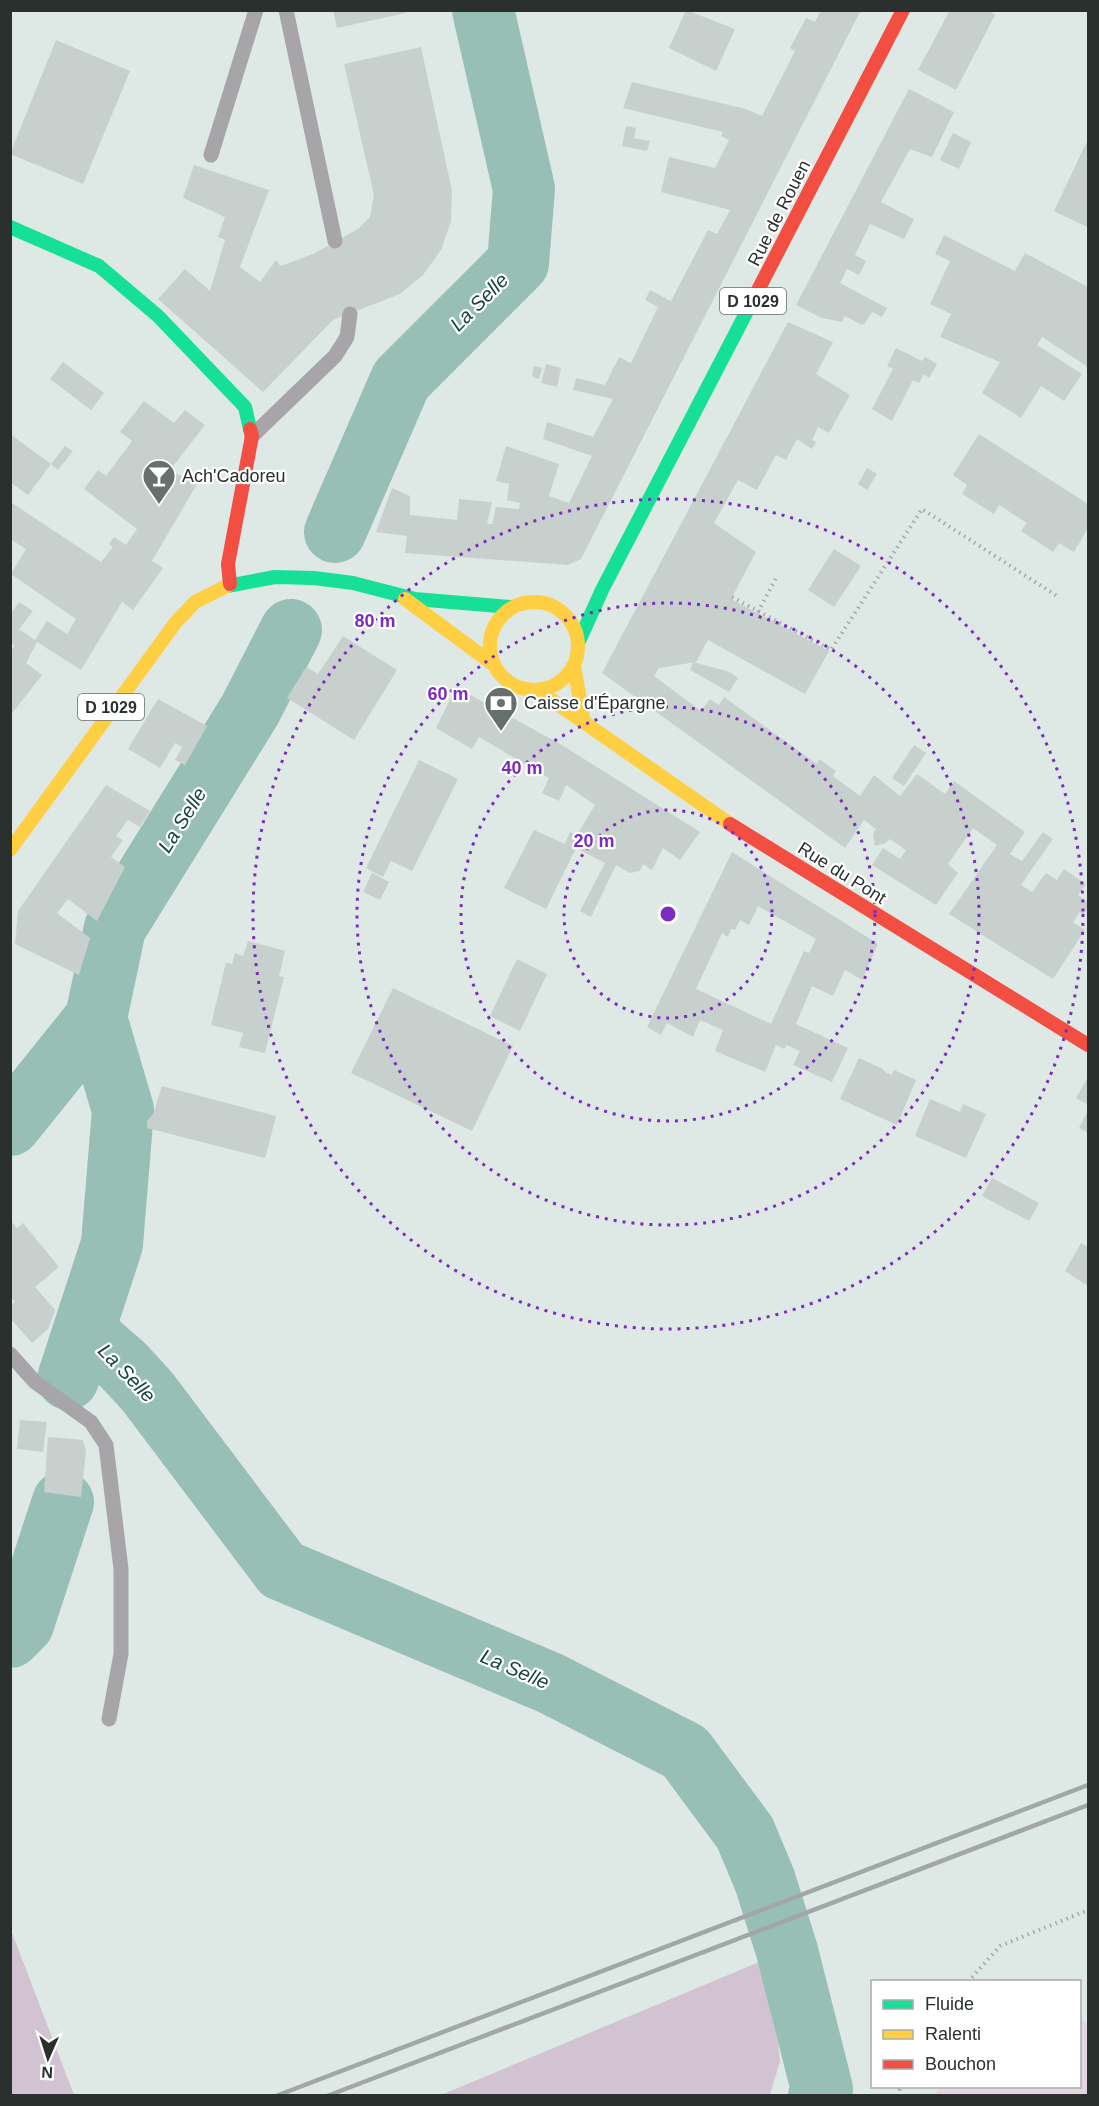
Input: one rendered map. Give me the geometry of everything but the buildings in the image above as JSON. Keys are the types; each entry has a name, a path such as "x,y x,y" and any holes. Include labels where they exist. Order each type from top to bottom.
{"main road":[{"name":"Rue de Rouen","path":"602,590 903,10"},
{"path":"10,227 99,266 158,316 244,407 252,436 228,564 230,584"},
{"name":"D 1029","path":"10,850 163,638 185,611 201,598 230,584 256,578 320,579 354,584 401,597 480,607 511,608"},
{"path":"584,596 602,590"},
{"name":"D 1029","path":"579,641 602,590"},
{"name":"D 1029","path":"401,597 493,664"},
{"path":"565,600 546,604 522,603 511,608 501,616 489,639 493,664 500,676 511,685 525,690 539,691 554,687 566,678 574,666"},
{"path":"546,604 562,611 573,625 579,641 574,666 584,722"},
{"name":"Rue du Pont","path":"539,691 732,826 1089,1045"}],"lane":[{"path":"211,155 256,10"},
{"path":"286,10 335,241"},
{"path":"252,436 335,356 347,337 350,314"},
{"path":"10,1354 35,1382 91,1422 106,1445 121,1569 121,1654 109,1719"}],"path":[{"path":"732,597 831,650 922,509 1057,596"},
{"path":"758,612 776,578"},
{"path":"970,1980 1000,1946 1089,1910"}],"shaded area":[{"path":"11,1930 74,2095 11,2095"},
{"path":"764,1960 775,2015 780,2061 770,2095 441,2095"},
{"path":"1081,2019 1088,2025 1088,2095 934,2095 940,2088 1081,2088"}],"waterway":[{"name":"La Selle","path":"335,532 401,380 518,263 524,189 483,10"},
{"name":"La Selle","path":"10,1125 96,1018 115,928 250,710 291,630"},
{"name":"La Selle","path":"68,1379 112,1244 123,1110 96,1018"},
{"name":"La Selle","path":"84,1331 123,1365 147,1391 282,1570 550,1683 685,1752 745,1833 765,1881 787,1951 822,2089 819,2096"},
{"name":"La Selle","path":"10,1637 23,1624 63,1502"}],"railway":[{"path":"276,2096 1088,1785"},
{"path":"327,2096 1088,1805"}],"traffic: fast":[{"path":"10,227 99,266 158,316 245,407 250,429"},
{"path":"579,641 602,590 756,294"},
{"path":"227,586 275,577 314,578 353,583 415,599 511,607"}],"traffic: slow":[{"path":"10,850 176,622 195,602 227,586"},
{"path":"405,599 493,664"},
{"path":"525,602 543,602 559,609 571,621 578,637 578,646 578,655 571,671 559,683 543,690 525,690 509,683 497,671 490,655 490,637 497,621 509,609 525,602"},
{"path":"574,666 584,722"},
{"path":"539,691 730,824"}],"traffic: jam":[{"path":"756,294 903,10"},
{"path":"230,584 228,564 252,436 250,429"},
{"path":"730,824 1088,1045"}],"place":[{"name":"Ach'Cadoreu","path":"159,505"},
{"name":"Caisse d'Épargne","path":"501,732"}]}
